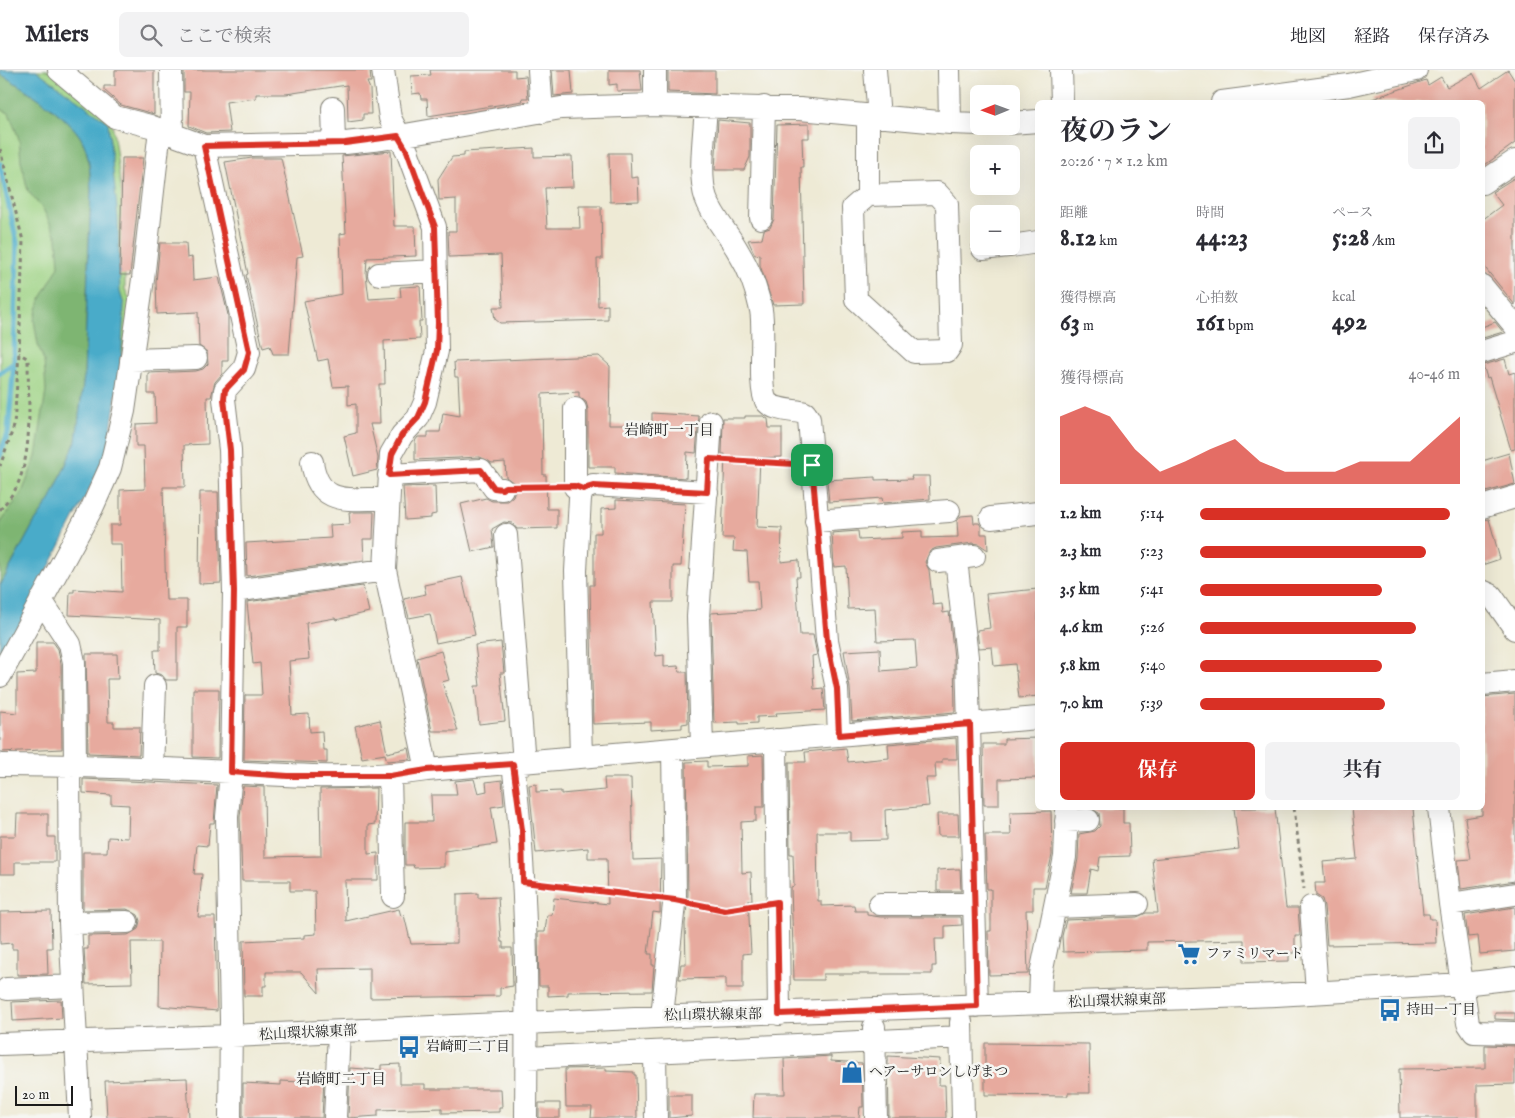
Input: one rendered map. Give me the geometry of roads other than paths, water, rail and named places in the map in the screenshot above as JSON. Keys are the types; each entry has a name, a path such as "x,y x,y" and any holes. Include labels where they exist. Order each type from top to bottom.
{"street":[{"path":"59,70 115,117 166,132 204,146 334,144 382,140 561,108 655,105 764,108 950,124 970,124"},
{"path":"0,676 92,508 110,468 124,411 166,132 171,70"},
{"path":"383,70 390,118 407,151 435,227 437,350 429,385 418,418 402,435 392,454 389,475 385,570 427,770"},
{"path":"539,70 542,112"},
{"path":"655,70 655,105"},
{"path":"868,195 937,193 947,204 952,346 948,351 914,352 856,299 853,208 868,195 874,117 874,70"},
{"path":"949,70 950,124"},
{"path":"1061,70 1062,100"},
{"path":"1238,100 1349,86 1416,70"},
{"path":"706,106 703,181 705,196 711,210 740,254 761,310 764,336 763,390 766,400 775,407 805,413 809,419 827,640 837,689 839,735"},
{"path":"331,108 334,144"},
{"path":"761,218 764,108"},
{"path":"1020,122 1035,122"},
{"path":"204,146 249,352 244,370 225,390 224,399 230,450 234,591 231,772 227,817 231,1036 230,1118"},
{"path":"1485,181 1515,161"},
{"path":"1020,245 1035,242"},
{"path":"379,274 436,271"},
{"path":"1485,290 1515,326"},
{"path":"1485,351 1515,342"},
{"path":"131,360 196,358"},
{"path":"575,409 580,498 576,572 581,757"},
{"path":"702,746 698,617 711,422"},
{"path":"312,462 315,480 323,491 333,496 388,498"},
{"path":"389,475 481,470 494,488 502,489"},
{"path":"579,488 593,486 707,492"},
{"path":"1485,506 1515,498"},
{"path":"816,521 949,511"},
{"path":"990,518 1035,514"},
{"path":"506,535 522,830 527,1023 526,1118"},
{"path":"956,558 967,657 974,904 969,1006 961,1037 962,1118"},
{"path":"234,591 385,570"},
{"path":"1485,592 1491,595 1515,629"},
{"path":"41,600 70,644 74,662 70,923 80,1118"},
{"path":"1485,684 1515,681"},
{"path":"152,769 155,686"},
{"path":"0,765 72,765 288,776 390,776 427,770 518,764 702,746 1035,718"},
{"path":"776,740 779,1014"},
{"path":"662,1016 675,900 673,749"},
{"path":"390,776 399,884"},
{"path":"1439,810 1450,904 1468,1024 1474,1032 1515,1033"},
{"path":"1040,1004 1041,974 1065,858 1066,814 1088,820"},
{"path":"1450,904 1515,894"},
{"path":"880,904 974,904"},
{"path":"1055,907 1137,904"},
{"path":"1310,907 1317,992"},
{"path":"70,923 126,922"},
{"name":"松山環状線東部","path":"0,1044 339,1032 662,1016 779,1014 1317,992 1463,984 1515,978"},
{"path":"7,989 72,986"},
{"path":"874,1009 876,1118"},
{"path":"335,1118 339,1032"},
{"path":"526,1058 961,1037"},
{"path":"655,1052 656,1118"}],"water":[{"path":"0,70 36,70 108,122 118,219 120,292 124,305 121,364 107,455 0,662 0,586 34,523 51,499 76,441 84,376 91,190 89,164 81,138 66,120 44,102 0,74"}],"waterway":[{"path":"0,164 17,243 14,363"},
{"path":"0,373 14,363 8,433 0,456"}],"place":[{"name":"ファミリマート","path":"1189,954"},
{"name":"持田一丁目","path":"1390,1010"},
{"name":"岩崎町二丁目","path":"409,1047"},
{"name":"ヘアーサロンしげまつ","path":"852,1072"}],"district":[{"name":"岩崎町一丁目","path":"669,430"},
{"name":"岩崎町二丁目","path":"341,1079"}]}
